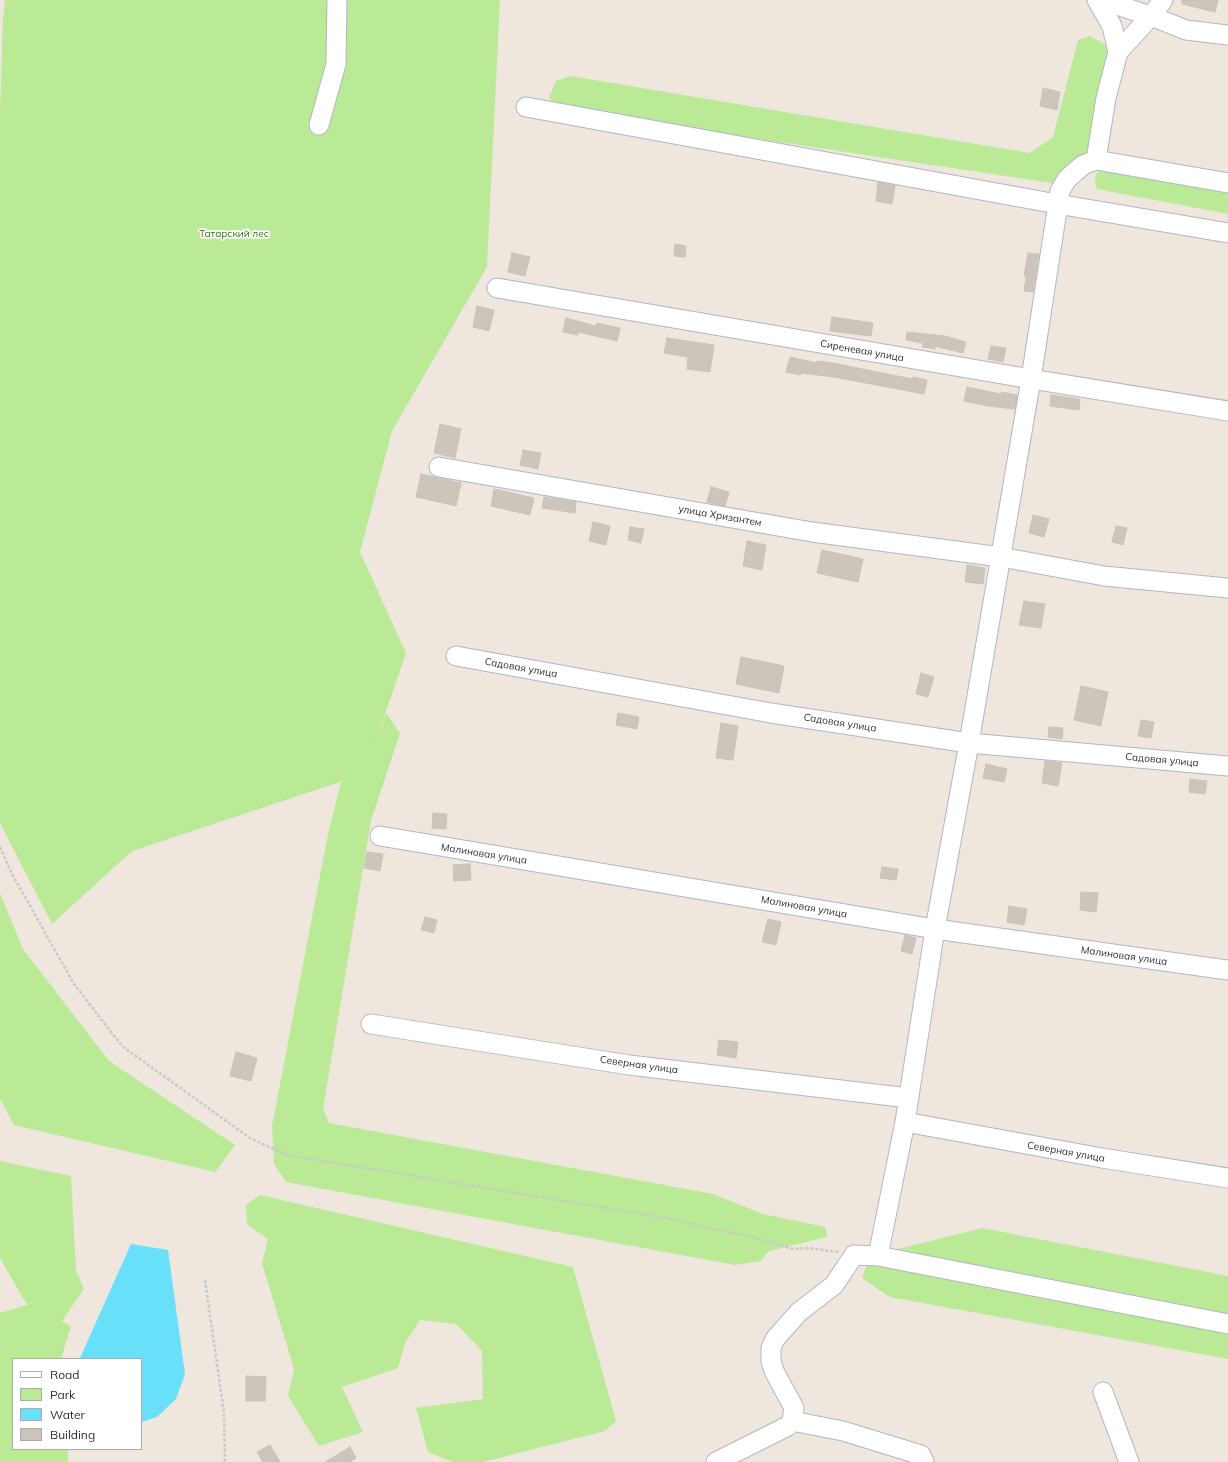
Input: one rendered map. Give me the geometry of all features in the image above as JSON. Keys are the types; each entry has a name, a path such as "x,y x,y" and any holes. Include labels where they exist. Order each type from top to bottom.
{"street":[{"path":"319,125 336,64 337,0"},
{"path":"1096,160 1106,98 1118,52 1112,26 1097,0"},
{"path":"1101,0 1152,16 1186,30 1228,35"},
{"path":"1118,52 1152,16 1163,0"},
{"path":"526,107 1057,204 1228,233"},
{"path":"878,1256 905,1122 935,929 969,743 1031,380 1060,191 1068,179 1083,165 1096,160 1228,182"},
{"name":"Сиреневая улица","path":"497,288 1031,380 1228,411"},
{"name":"улица Хризантем","path":"439,467 812,532 1001,557 1104,576 1228,588"},
{"name":"Садовая улица","path":"456,656 771,713 969,743 1228,766"},
{"name":"Малиновая улица","path":"380,836 935,929 1228,970"},
{"name":"Северная улица","path":"371,1024 629,1065 909,1098"},
{"name":"Северная улица","path":"905,1122 1102,1158 1228,1178"},
{"path":"720,1461 788,1426 792,1421 794,1408 774,1372 771,1361 771,1348 775,1339 799,1312 834,1285 854,1255 878,1256 1228,1324"},
{"path":"1103,1392 1129,1462"},
{"path":"792,1421 850,1433 921,1456 924,1462"}],"path":[{"path":"0,847 12,874 74,984 122,1046 250,1138 287,1155 661,1217 760,1239 793,1249 809,1248 854,1255"},
{"path":"205,1280 224,1413 225,1462"}],"green space":[{"name":"Татарский лес","path":"5,0 500,0 487,267 392,431 360,552 406,653 368,763 386,713 400,733 371,821 323,1109 329,1123 713,1194 763,1214 825,1227 827,1237 769,1251 761,1261 735,1265 286,1182 274,1164 272,1126 328,834 341,782 364,774 132,851 52,924 0,823 0,114"},
{"path":"1090,36 1106,45 1108,54 1088,155 1059,184 559,109 549,98 556,81 570,76 1030,153 1053,137 1078,40"},
{"path":"1103,167 1228,190 1228,214 1097,189 1095,183 1096,174"},
{"path":"0,893 23,949 109,1061 235,1145 215,1172 14,1125 0,1099"},
{"path":"0,1161 71,1176 76,1270 84,1289 62,1321 71,1326 61,1358 12,1358 12,1450 68,1450 68,1462 0,1462 0,1313 27,1305 0,1258"},
{"path":"260,1195 573,1267 616,1421 605,1431 483,1462 453,1462 428,1452 416,1408 483,1399 482,1351 456,1324 420,1320 405,1343 398,1368 342,1387 363,1432 319,1446 288,1396 294,1369 262,1263 268,1239 247,1224 246,1205"},
{"path":"982,1228 1228,1276 1228,1359 890,1297 862,1278 868,1262 898,1249"}],"water":[{"path":"131,1244 168,1250 185,1374 176,1399 157,1417 142,1422 142,1358 80,1358"}],"building":[{"path":"1182,0 1218,0 1215,12 1182,4"},
{"path":"1043,88 1060,92 1057,110 1040,106"},
{"path":"878,182 895,186 892,204 876,201"},
{"path":"675,244 686,246 685,257 674,256"},
{"path":"512,253 530,257 525,276 508,272"},
{"path":"1028,253 1039,254 1033,292 1024,291 1026,277 1024,276"},
{"path":"477,306 494,310 489,331 473,327"},
{"path":"832,317 873,323 871,336 830,331"},
{"path":"566,318 596,326 597,323 620,328 617,341 578,332 578,335 563,332"},
{"path":"907,332 945,336 966,342 963,353 935,346 935,349 922,347 923,343 906,340"},
{"path":"667,338 714,345 710,372 687,369 688,357 664,353"},
{"path":"991,346 1006,348 1003,362 988,359"},
{"path":"790,357 817,363 817,361 833,363 913,379 913,377 927,380 924,394 834,377 801,373 801,375 786,372"},
{"path":"967,387 1001,394 1001,392 1017,395 1015,409 988,406 964,401"},
{"path":"1051,395 1080,399 1079,410 1050,406"},
{"path":"440,424 461,429 455,458 434,453"},
{"path":"523,450 541,453 538,469 520,465"},
{"path":"421,474 461,483 456,506 416,497"},
{"path":"711,487 729,492 725,506 707,502"},
{"path":"494,489 534,498 530,515 491,506"},
{"path":"544,497 576,502 575,513 542,508"},
{"path":"1033,515 1049,519 1044,537 1029,533"},
{"path":"593,522 610,526 606,545 589,541"},
{"path":"1116,526 1127,528 1123,545 1112,542"},
{"path":"630,527 644,529 641,543 628,540"},
{"path":"747,541 766,545 762,570 743,566"},
{"path":"822,550 863,559 858,582 817,573"},
{"path":"967,565 985,568 983,584 965,582"},
{"path":"1024,601 1045,604 1041,628 1019,625"},
{"path":"741,657 784,666 779,693 736,684"},
{"path":"921,673 934,677 928,697 916,694"},
{"path":"1081,686 1108,692 1101,726 1074,720"},
{"path":"618,713 639,717 637,729 616,725"},
{"path":"1141,720 1154,722 1151,738 1138,736"},
{"path":"721,723 738,726 733,760 716,758"},
{"path":"1049,727 1063,728 1062,739 1048,737"},
{"path":"1045,761 1062,763 1058,786 1042,783"},
{"path":"986,764 1007,769 1004,782 983,778"},
{"path":"1190,779 1207,781 1205,794 1189,792"},
{"path":"433,813 447,814 446,829 432,828"},
{"path":"367,852 383,854 380,871 364,868"},
{"path":"470,864 471,880 454,881 453,865"},
{"path":"882,867 898,869 896,880 880,878"},
{"path":"1081,892 1098,893 1096,912 1080,910"},
{"path":"1009,906 1027,909 1024,925 1007,922"},
{"path":"425,917 437,920 434,933 421,930"},
{"path":"768,919 781,922 776,945 762,942"},
{"path":"905,935 916,938 912,954 901,951"},
{"path":"719,1040 738,1042 736,1058 717,1055"},
{"path":"236,1052 257,1058 251,1081 230,1076"},
{"path":"246,1376 266,1377 265,1401 246,1401"},
{"path":"270,1445 280,1462 263,1462 257,1452"},
{"path":"350,1447 356,1458 350,1462 325,1462"}]}
